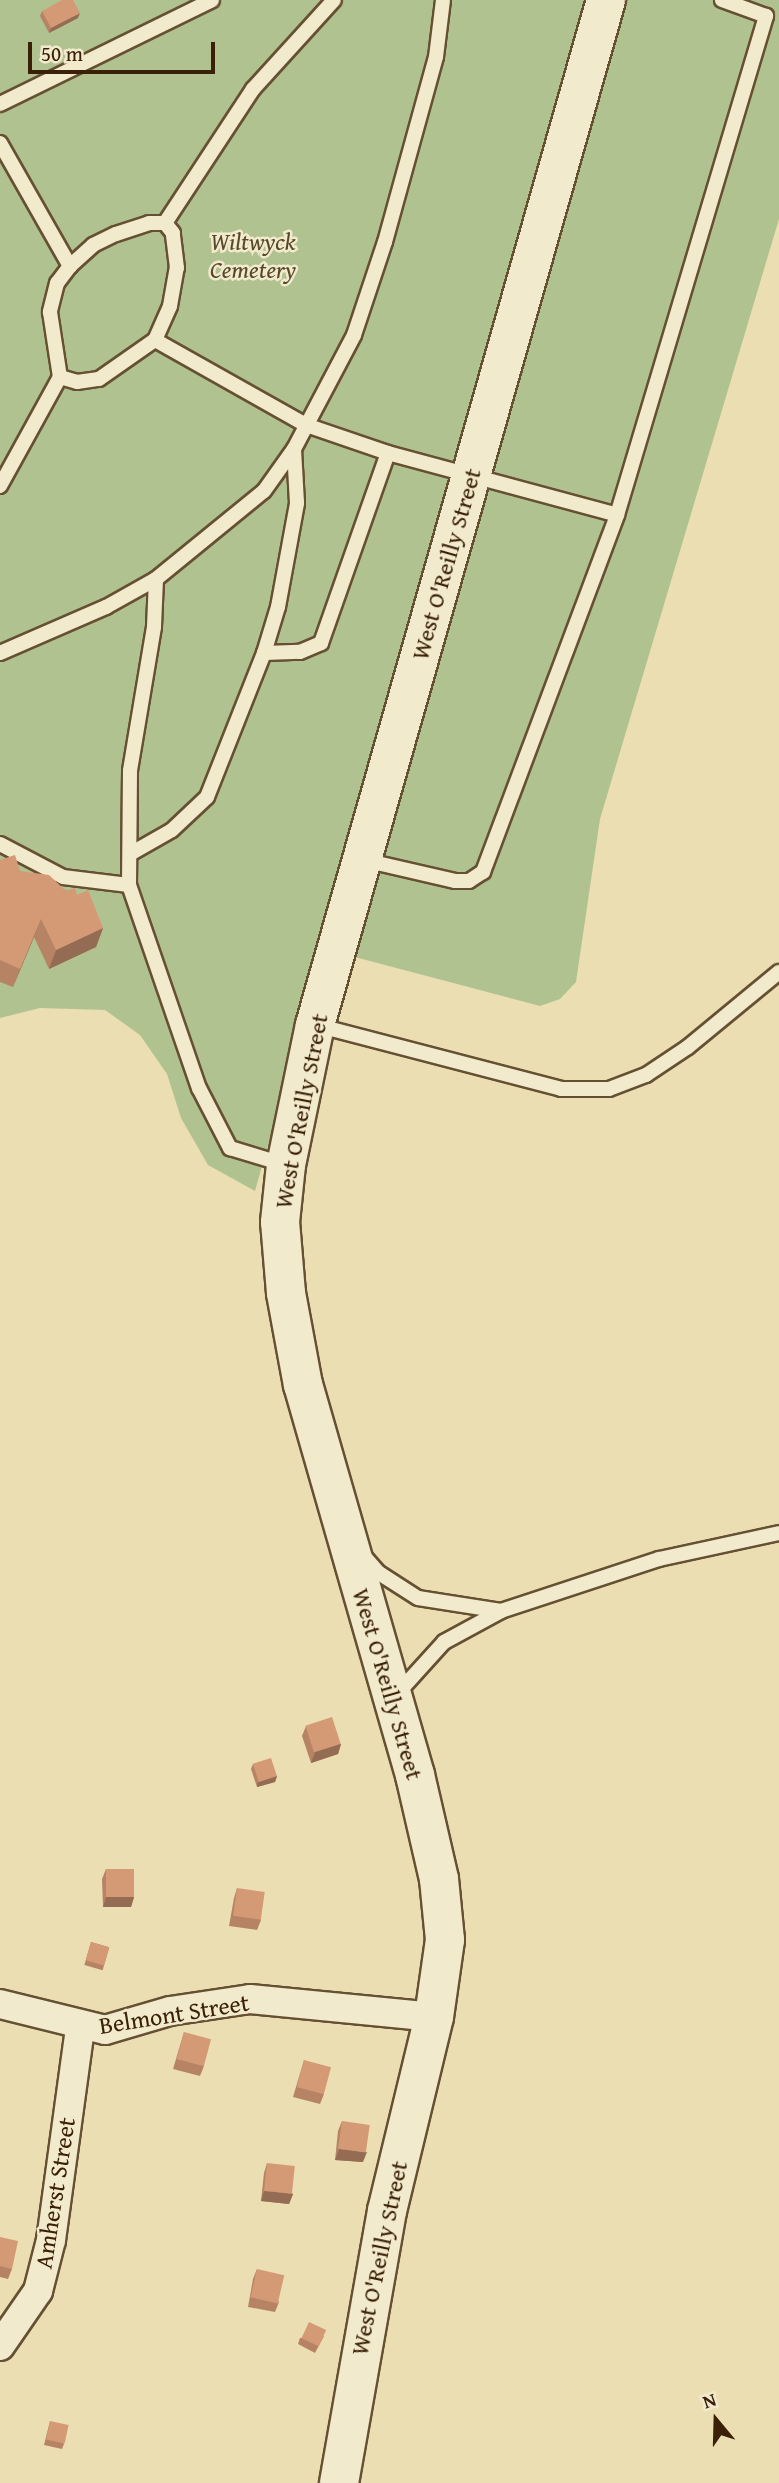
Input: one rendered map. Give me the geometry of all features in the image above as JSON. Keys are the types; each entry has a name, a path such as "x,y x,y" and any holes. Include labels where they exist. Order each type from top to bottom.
{"street":[{"name":"West O'Reilly Street","path":"339,2483 387,2211 434,2017 445,1940 439,1879 393,1699 303,1385 286,1293 280,1222 286,1164 315,1025 606,0"},
{"name":"Belmont Street","path":"0,2004 80,2027 105,2030 170,2011 250,1999 434,2017"},
{"name":"Amherst Street","path":"0,2346 23,2318 41,2278 51,2240 80,2027"}],"lane":[{"path":"0,104 212,0"},
{"path":"165,223 253,89 334,0"},
{"path":"0,653 106,607 156,579 264,491 294,449 354,335 385,242 436,57 443,0"},
{"path":"362,859 454,881 469,881 483,872 617,515 773,18 722,0"},
{"path":"0,143 70,266"},
{"path":"0,486 60,377 50,312 57,283 70,266 93,245 149,223 165,223"},
{"path":"60,377 77,382 99,379 155,340 170,306 177,268 173,233 165,223"},
{"path":"155,340 306,425 388,453 472,472 617,515"},
{"path":"130,854 172,830 207,797 264,653 278,607 297,503 294,449"},
{"path":"264,653 300,652 321,643 388,453"},
{"path":"156,579 154,627 130,771 128,885 199,1088 230,1148 286,1164"},
{"path":"0,844 63,877 128,885"},
{"path":"315,1025 561,1089 609,1089 646,1075 688,1047 779,972"},
{"path":"345,1533 379,1573 418,1598 501,1611"},
{"path":"393,1699 444,1642 501,1611 659,1559 779,1533"}],"green space":[{"name":"Wiltwyck Cemetery","path":"0,0 589,0 255,1191 208,1165 181,1118 167,1074 140,1035 105,1010 40,1008 0,1018"},
{"path":"621,0 779,0 779,219 600,819 576,982 560,999 540,1006 351,956"}],"building":[{"path":"62,0 73,0 80,13 51,28 42,11"},
{"path":"15,855 20,871 49,875 66,891 75,888 77,895 88,890 103,928 56,950 41,919 20,969 0,960 0,860"},
{"path":"332,1717 341,1744 314,1752 305,1726"},
{"path":"271,1758 277,1776 259,1782 253,1764"},
{"path":"106,1869 134,1869 134,1897 106,1897"},
{"path":"237,1888 265,1892 261,1920 233,1916"},
{"path":"91,1942 109,1947 104,1966 86,1960"},
{"path":"184,2032 211,2039 204,2066 177,2059"},
{"path":"304,2060 331,2067 324,2094 297,2087"},
{"path":"342,2121 370,2125 366,2153 338,2149"},
{"path":"267,2163 295,2166 292,2194 264,2191"},
{"path":"0,2237 18,2241 12,2269 0,2266"},
{"path":"257,2269 284,2275 278,2304 250,2297"},
{"path":"309,2322 326,2330 319,2346 301,2338"},
{"path":"50,2421 69,2425 65,2444 46,2440"}]}
